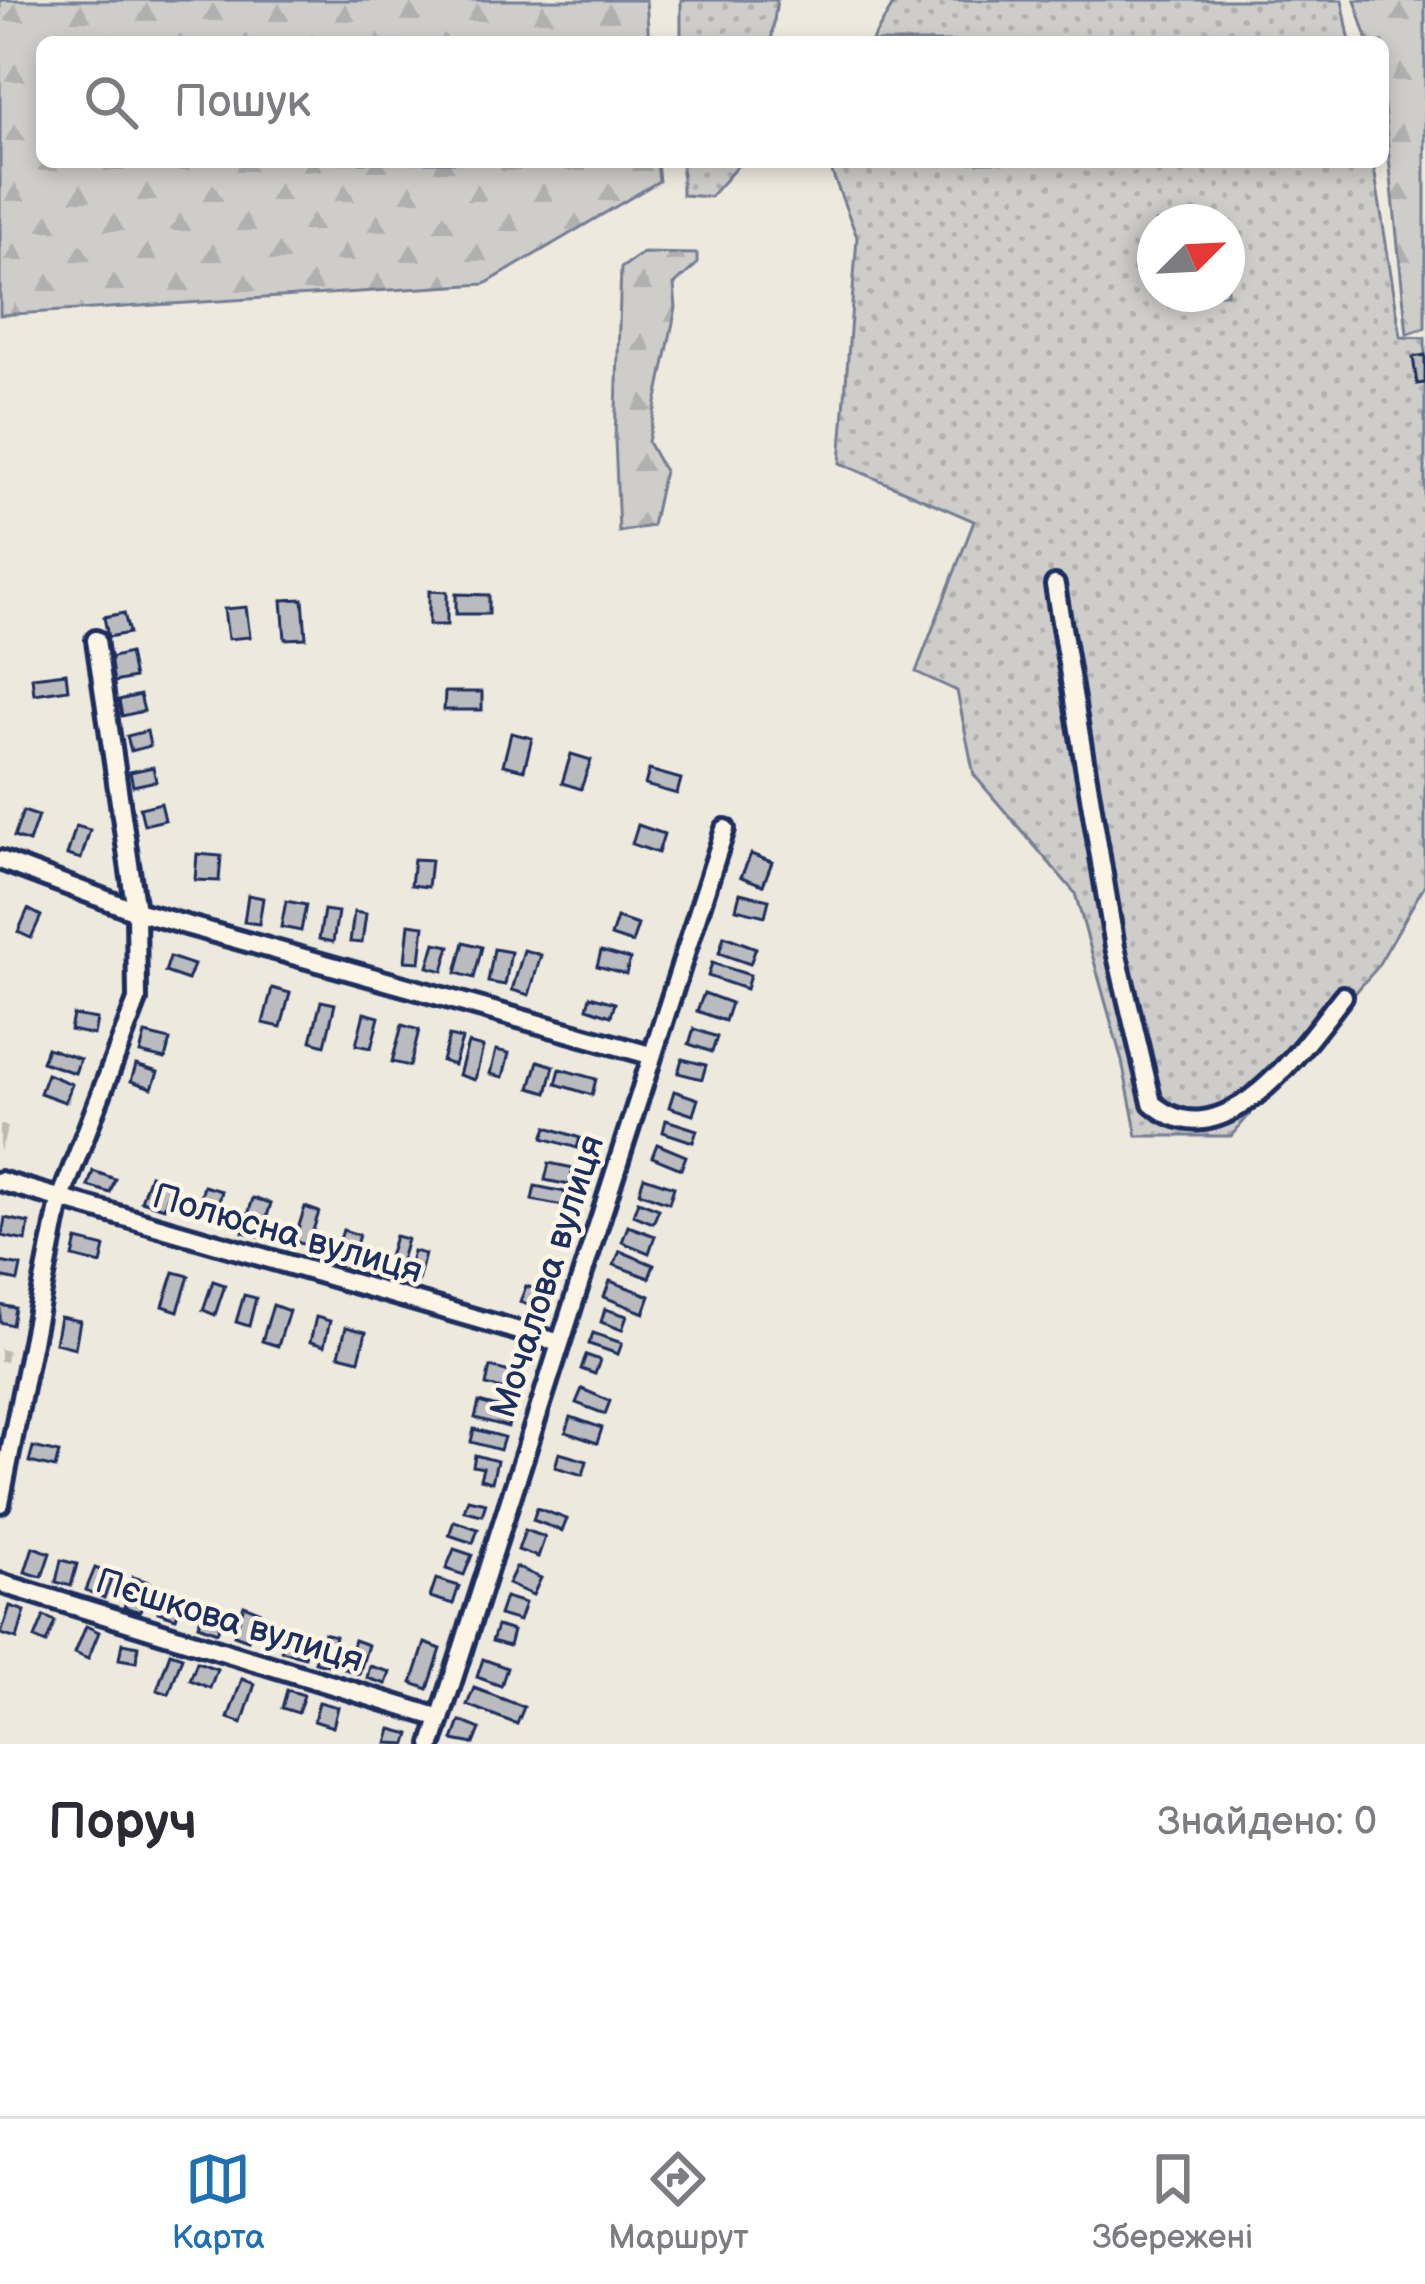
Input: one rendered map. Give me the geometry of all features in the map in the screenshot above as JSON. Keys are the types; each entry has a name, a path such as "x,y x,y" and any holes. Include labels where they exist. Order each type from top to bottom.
{"street":[{"path":"1055,585 1115,947 1152,1103 1168,1118 1214,1120 1274,1082 1343,996"},
{"path":"0,1504 60,1201 136,1000 136,911 96,640"},
{"name":"Мочалова вулиця","path":"432,1744 725,829"},
{"path":"0,860 136,911 650,1055"},
{"name":"Полюсна вулиця","path":"0,1181 560,1343"},
{"name":"Пєшкова вулиця","path":"0,1583 440,1718"}],"green space":[{"path":"0,0 646,0 649,36 36,36 36,168 658,168 659,181 485,284 0,315"},
{"path":"681,0 777,0 772,36 681,36"},
{"path":"896,0 1342,0 1349,36 875,36"},
{"path":"1355,0 1425,0 1425,328 1407,334 1389,158 1389,36 1366,36"},
{"path":"682,168 736,168 710,197 682,195"},
{"path":"830,168 1374,168 1401,337 1425,338 1425,884 1376,969 1231,1136 1137,1136 1122,1061 1075,893 974,775 957,691 916,672 974,521 840,463 857,237"},
{"path":"643,253 697,254 697,264 674,285 676,308 648,442 664,471 652,526 619,532 615,439 621,268"}],"building":[{"path":"1425,355 1425,383 1417,384 1413,357"},
{"path":"429,591 447,592 447,625 429,625"},
{"path":"456,594 489,595 489,614 456,614"},
{"path":"303,599 306,638 285,639 282,600"},
{"path":"246,607 250,637 228,639 224,609"},
{"path":"124,613 129,633 108,637 104,617"},
{"path":"129,653 134,678 114,682 109,658"},
{"path":"66,673 68,689 34,694 32,677"},
{"path":"445,692 482,692 482,710 444,710"},
{"path":"140,695 144,711 122,716 119,700"},
{"path":"147,731 150,746 131,751 127,736"},
{"path":"511,733 532,738 524,770 503,765"},
{"path":"571,754 591,760 581,789 562,783"},
{"path":"153,767 156,781 133,786 130,772"},
{"path":"649,770 681,779 677,794 645,785"},
{"path":"161,803 165,820 144,825 140,808"},
{"path":"23,811 38,816 29,842 14,837"},
{"path":"638,825 664,834 658,853 632,844"},
{"path":"76,826 90,830 81,859 67,855"},
{"path":"197,854 221,856 219,881 195,880"},
{"path":"751,854 772,862 763,885 741,877"},
{"path":"414,859 431,860 428,887 411,885"},
{"path":"740,893 769,900 765,916 736,909"},
{"path":"248,895 263,898 259,924 244,922"},
{"path":"286,901 306,905 301,931 281,927"},
{"path":"28,909 41,916 31,938 18,932"},
{"path":"324,910 338,912 333,942 319,939"},
{"path":"354,912 366,914 362,943 350,942"},
{"path":"617,918 638,925 632,943 611,936"},
{"path":"409,924 424,926 420,962 405,961"},
{"path":"724,936 756,948 750,964 719,953"},
{"path":"464,942 482,947 474,978 456,973"},
{"path":"435,943 450,946 443,971 428,967"},
{"path":"494,949 511,952 505,985 488,982"},
{"path":"524,950 541,955 529,995 512,990"},
{"path":"601,951 630,959 626,974 597,966"},
{"path":"170,957 194,965 188,980 165,972"},
{"path":"712,963 750,975 746,989 708,976"},
{"path":"272,988 290,993 281,1027 263,1023"},
{"path":"704,993 731,1003 725,1021 697,1011"},
{"path":"590,996 615,1003 611,1016 587,1008"},
{"path":"321,1001 335,1004 325,1045 311,1041"},
{"path":"364,1013 379,1017 371,1048 356,1045"},
{"path":"73,1015 97,1019 94,1035 70,1030"},
{"path":"402,1025 419,1030 410,1066 392,1062"},
{"path":"694,1029 717,1037 712,1052 689,1044"},
{"path":"145,1034 170,1040 165,1059 140,1053"},
{"path":"449,1036 462,1039 454,1065 442,1061"},
{"path":"468,1043 483,1047 475,1080 459,1075"},
{"path":"47,1048 80,1059 75,1073 42,1062"},
{"path":"496,1050 509,1053 503,1077 490,1074"},
{"path":"682,1059 706,1065 702,1079 678,1073"},
{"path":"538,1061 554,1066 547,1093 530,1088"},
{"path":"136,1065 158,1072 152,1088 131,1081"},
{"path":"560,1069 596,1079 592,1095 556,1084"},
{"path":"47,1074 72,1084 65,1102 40,1093"},
{"path":"674,1091 698,1099 693,1115 669,1107"},
{"path":"666,1120 697,1130 693,1142 663,1132"},
{"path":"547,1127 580,1138 577,1148 543,1138"},
{"path":"657,1144 686,1156 681,1169 652,1157"},
{"path":"549,1163 573,1168 569,1185 545,1180"},
{"path":"93,1171 115,1179 110,1193 88,1186"},
{"path":"150,1175 172,1183 164,1208 141,1201"},
{"path":"644,1177 674,1187 669,1203 639,1192"},
{"path":"204,1186 222,1191 215,1216 197,1212"},
{"path":"535,1186 565,1192 563,1206 532,1200"},
{"path":"253,1198 271,1203 261,1237 243,1232"},
{"path":"638,1201 659,1209 653,1223 633,1215"},
{"path":"305,1207 319,1212 308,1246 294,1241"},
{"path":"5,1218 29,1223 26,1241 2,1236"},
{"path":"628,1226 655,1236 649,1253 622,1242"},
{"path":"343,1230 359,1235 352,1258 336,1252"},
{"path":"395,1236 407,1239 398,1271 386,1267"},
{"path":"77,1240 105,1247 101,1264 73,1257"},
{"path":"413,1251 425,1254 418,1281 406,1277"},
{"path":"620,1251 654,1265 649,1278 614,1265"},
{"path":"0,1262 21,1266 18,1281 0,1277"},
{"path":"174,1272 189,1276 178,1311 163,1306"},
{"path":"213,1281 225,1285 215,1315 203,1310"},
{"path":"610,1281 650,1296 644,1313 604,1297"},
{"path":"526,1286 543,1292 537,1308 520,1302"},
{"path":"244,1295 256,1298 249,1326 236,1322"},
{"path":"0,1305 15,1308 12,1325 0,1322"},
{"path":"273,1305 289,1311 278,1346 262,1341"},
{"path":"605,1309 627,1316 622,1330 601,1322"},
{"path":"60,1317 80,1321 75,1348 55,1343"},
{"path":"316,1317 330,1321 324,1346 310,1342"},
{"path":"346,1327 366,1332 359,1360 339,1355"},
{"path":"593,1333 622,1343 618,1354 589,1344"},
{"path":"586,1355 600,1360 595,1374 581,1369"},
{"path":"490,1367 522,1375 517,1393 486,1385"},
{"path":"582,1389 610,1401 605,1414 576,1403"},
{"path":"479,1402 512,1411 508,1427 475,1418"},
{"path":"571,1417 602,1428 597,1443 566,1432"},
{"path":"474,1429 504,1437 500,1450 471,1442"},
{"path":"33,1447 59,1453 55,1468 29,1462"},
{"path":"559,1453 587,1461 583,1475 555,1467"},
{"path":"475,1455 497,1461 492,1482 480,1479 483,1468 473,1466"},
{"path":"468,1499 486,1503 482,1515 464,1511"},
{"path":"537,1508 567,1519 562,1531 533,1520"},
{"path":"454,1521 478,1529 473,1543 449,1535"},
{"path":"525,1530 545,1537 538,1557 518,1550"},
{"path":"33,1547 50,1553 42,1577 25,1572"},
{"path":"454,1549 472,1555 464,1575 446,1569"},
{"path":"61,1560 77,1564 71,1586 56,1582"},
{"path":"516,1567 541,1578 533,1595 508,1584"},
{"path":"95,1568 113,1575 104,1598 86,1590"},
{"path":"133,1577 149,1582 140,1612 124,1607"},
{"path":"436,1579 459,1586 453,1604 430,1597"},
{"path":"162,1597 181,1603 176,1618 158,1612"},
{"path":"505,1597 525,1603 519,1621 499,1615"},
{"path":"244,1605 259,1611 248,1640 234,1635"},
{"path":"10,1606 25,1611 17,1639 1,1634"},
{"path":"205,1607 224,1614 217,1632 198,1625"},
{"path":"44,1616 55,1621 46,1643 35,1638"},
{"path":"86,1626 99,1632 88,1659 75,1653"},
{"path":"497,1626 513,1631 509,1646 492,1641"},
{"path":"288,1627 311,1634 305,1657 281,1651"},
{"path":"324,1633 335,1636 327,1665 315,1662"},
{"path":"354,1640 368,1645 359,1674 345,1669"},
{"path":"122,1643 138,1646 136,1662 119,1659"},
{"path":"425,1643 441,1649 428,1689 412,1683"},
{"path":"170,1653 182,1657 169,1694 157,1690"},
{"path":"483,1659 507,1668 501,1686 477,1677"},
{"path":"197,1662 217,1669 210,1688 190,1680"},
{"path":"370,1666 390,1672 386,1684 367,1678"},
{"path":"242,1679 255,1684 242,1723 228,1718"},
{"path":"474,1688 524,1707 517,1724 467,1705"},
{"path":"287,1690 304,1695 298,1713 282,1708"},
{"path":"319,1702 338,1707 333,1727 314,1721"},
{"path":"460,1721 480,1729 474,1744 453,1740"},
{"path":"391,1729 410,1734 407,1744 387,1743"}]}
